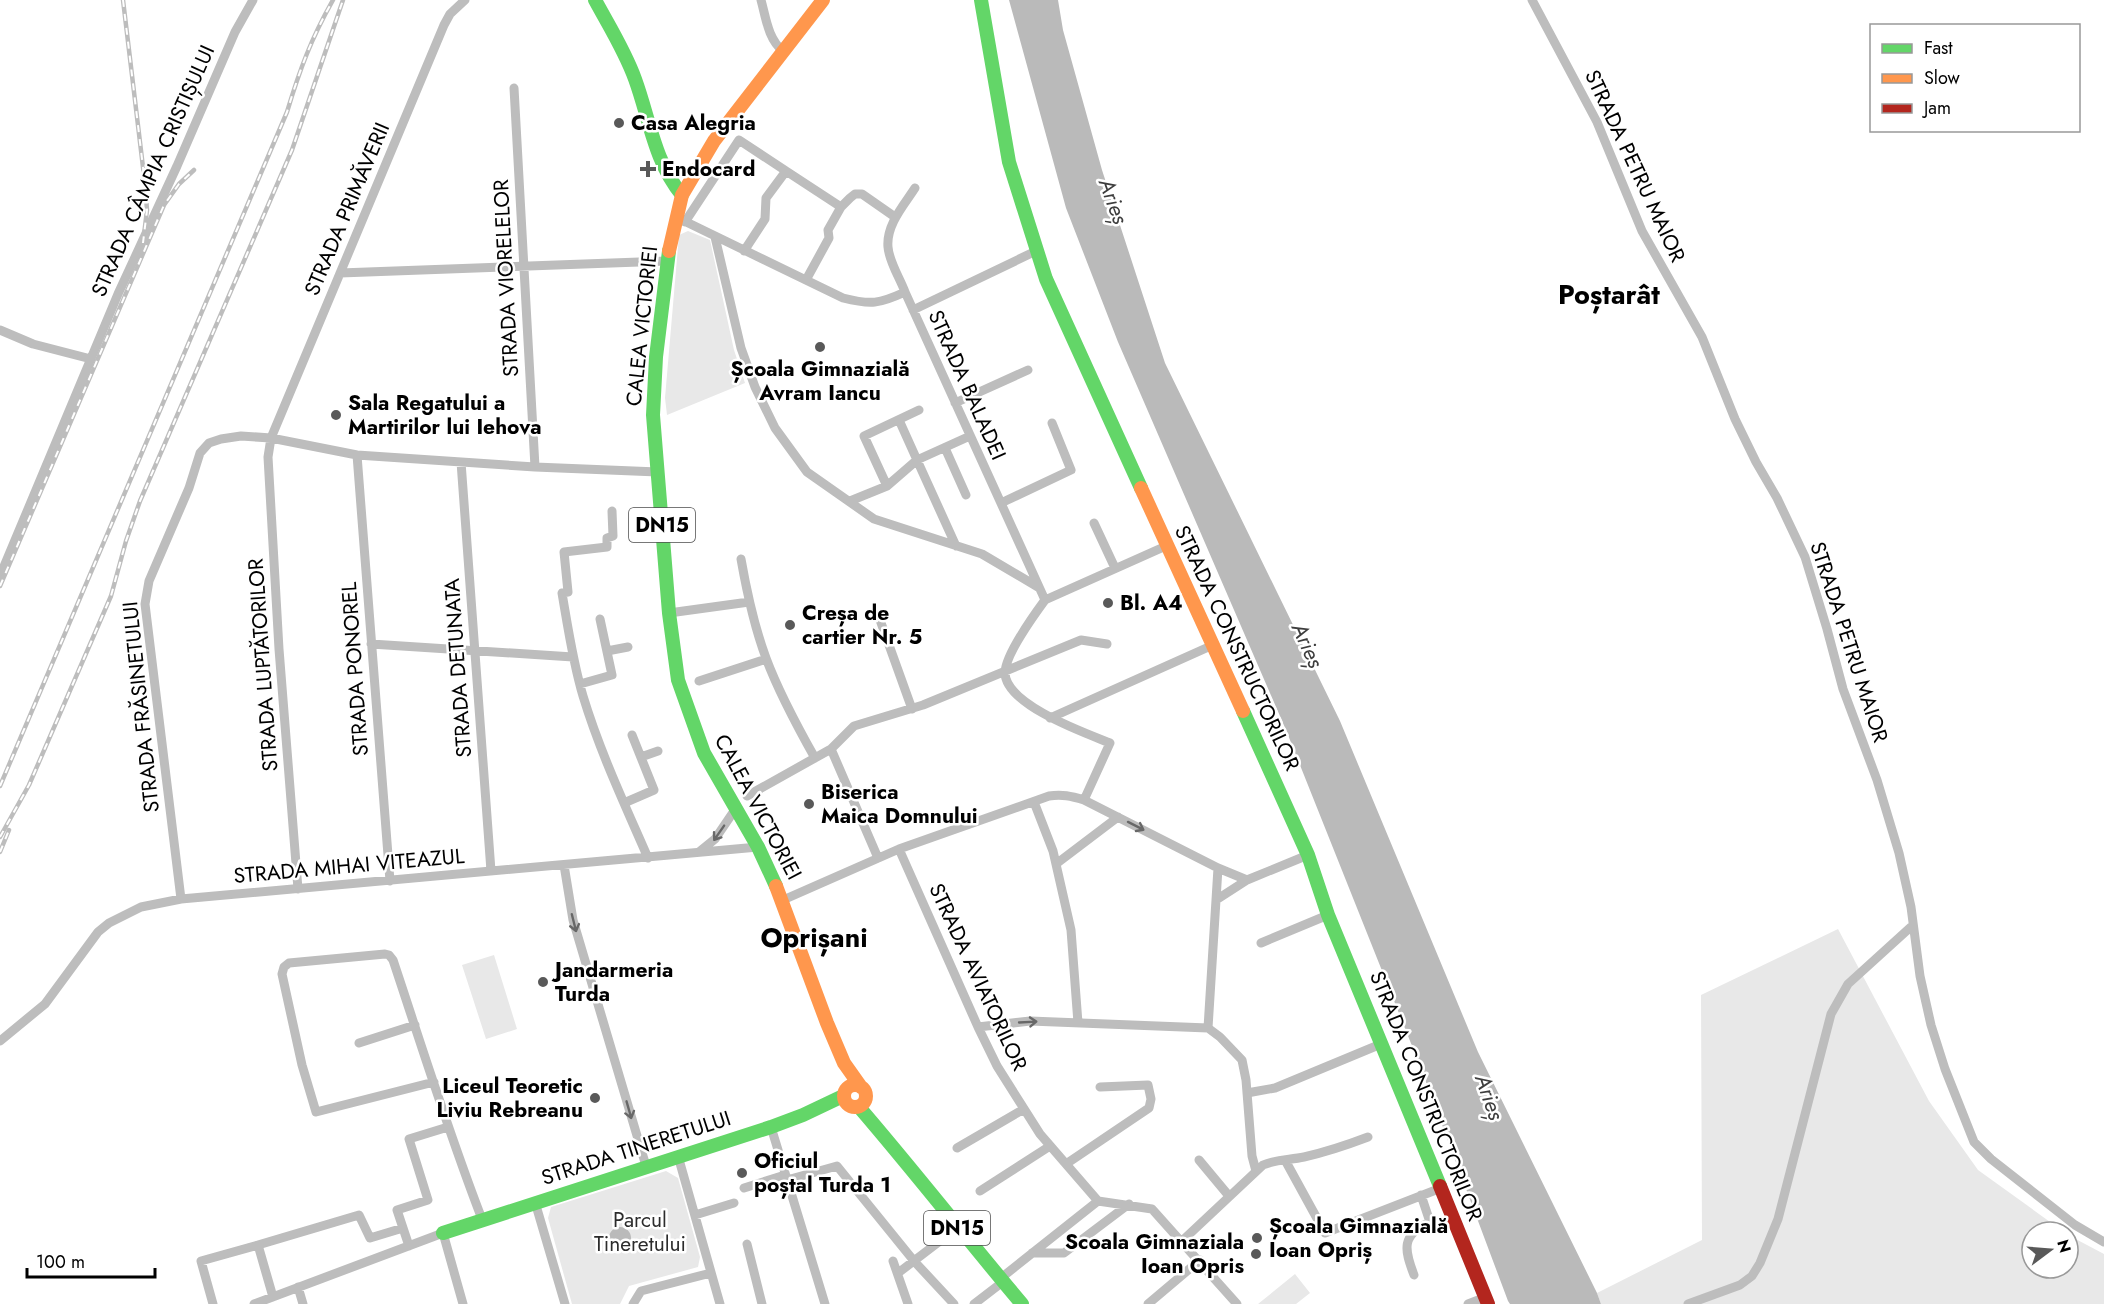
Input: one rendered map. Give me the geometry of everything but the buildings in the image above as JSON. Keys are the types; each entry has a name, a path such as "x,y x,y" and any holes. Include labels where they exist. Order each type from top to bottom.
{"street":[{"name":"STRADA CÂMPIA CRISTIȘULUI","path":"0,576 118,294 235,32 252,0"},
{"name":"STRADA PRIMĂVERII","path":"271,438 444,25 450,14 465,0"},
{"path":"595,0 634,77 670,183 682,195"},
{"path":"761,0 771,36 775,45 783,51"},
{"name":"CALEA VICTORIEI","path":"823,0 714,141 682,195 681,220 668,261 656,357 654,403 669,613 678,680 704,753 758,847 783,900 827,1023 844,1063 854,1096 957,1228 1022,1304"},
{"name":"STRADA CONSTRUCTORILOR","path":"981,0 1009,162 1046,279 1308,855 1328,915 1487,1301"},
{"name":"STRADA PETRU MAIOR","path":"1532,0 1598,122 1641,231 1702,337 1735,419 1756,462 1778,498 1805,557 1822,609 1843,689 1876,780 1899,853 1911,907 1920,976 1931,1025 1974,1142 1986,1155 2075,1225 2104,1242"},
{"name":"STRADA VIORELELOR","path":"514,88 535,467"},
{"path":"681,220 739,140 841,207"},
{"path":"744,251 765,219 766,198 786,171"},
{"path":"905,292 888,248 895,217 915,188"},
{"path":"806,280 829,238 828,230 849,198 855,194 862,194 895,217"},
{"name":"STRADA BALADEI","path":"681,220 843,298 871,304 880,303 905,292 1045,600"},
{"path":"715,237 741,348 755,387 771,419 807,472 874,519 982,554 1038,587"},
{"path":"913,310 1036,251"},
{"path":"340,273 668,261"},
{"path":"0,330 33,344 91,360"},
{"path":"955,403 1028,370"},
{"path":"887,486 864,436 919,410"},
{"path":"899,420 956,546"},
{"path":"1001,503 1071,470 1052,423"},
{"name":"STRADA FRĂSINETULUI","path":"181,899 145,604 149,581 189,488 200,453 209,443 241,436 271,438 357,455 535,467 658,472"},
{"path":"850,501 887,486 917,460 970,436"},
{"name":"STRADA LUPTĂTORILOR","path":"271,438 268,457 278,638 298,889"},
{"path":"945,448 966,495"},
{"name":"STRADA PONOREL","path":"357,455 390,881"},
{"name":"STRADA DETUNATA","path":"461,462 491,871"},
{"path":"612,511 613,536 607,538 607,547 564,552 568,592 562,593 580,684 607,763 648,858"},
{"path":"1094,523 1115,568"},
{"path":"1084,800 1110,743 1042,715 1012,689 1005,673 1010,655 1045,600 1166,546"},
{"path":"741,560 748,602 766,659 815,758"},
{"path":"669,613 748,602"},
{"path":"580,684 612,675 600,619"},
{"path":"880,620 912,708"},
{"path":"747,796 831,749 854,726 912,708 1005,673 1081,640 1107,644"},
{"path":"370,644 573,657"},
{"path":"1050,718 1213,645"},
{"path":"607,651 628,647"},
{"path":"699,681 766,659"},
{"path":"624,803 654,790 632,735"},
{"path":"831,749 878,858"},
{"path":"641,757 658,750"},
{"path":"783,900 899,849 1059,795 1084,800 1218,868 1247,880"},
{"path":"1034,802 1056,864 1071,930 1078,1023"},
{"path":"699,853 711,844 737,810"},
{"path":"1056,864 1118,817"},
{"name":"STRADA MIHAI VITEAZUL","path":"0,1041 45,1004 98,932 109,923 141,907 181,899 758,847"},
{"name":"STRADA AVIATORILOR","path":"899,849 997,1066 1040,1134 1098,1201"},
{"path":"1216,900 1247,880 1308,855"},
{"path":"564,865 573,920 646,1166"},
{"path":"1208,1028 1218,868"},
{"path":"1262,943 1328,915"},
{"path":"1688,1304 1740,1285 1752,1276 1760,1263 1778,1219 1831,1014 1848,984 1913,926"},
{"path":"434,1082 316,1112 302,1065 282,974 284,967 289,963 389,955 393,960 434,1082 448,1127 482,1219"},
{"path":"978,1027 1030,1021 1208,1028 1220,1036 1242,1060 1252,1156 1256,1171"},
{"path":"359,1043 415,1025"},
{"path":"1247,1093 1275,1088 1381,1044"},
{"path":"1066,1164 1149,1108 1151,1099 1148,1085 1100,1087"},
{"name":"STRADA TINERETULUI","path":"254,1304 482,1219 771,1127 854,1096"},
{"path":"957,1148 1024,1109"},
{"path":"409,1246 397,1210 428,1200 409,1139 448,1127"},
{"path":"771,1127 825,1304"},
{"path":"1182,1241 1263,1165 1272,1161 1328,1152 1368,1137"},
{"path":"980,1191 1050,1146"},
{"path":"678,1156 720,1304"},
{"path":"1199,1160 1230,1196"},
{"path":"1285,1160 1325,1233 1441,1188"},
{"path":"744,1188 837,1166 914,1261 954,1304"},
{"path":"1414,1275 1406,1254 1406,1244 1413,1232 1430,1222 1421,1195"},
{"path":"974,1304 1032,1253 1098,1201 1152,1209 1237,1304"},
{"path":"535,1202 565,1304"},
{"path":"695,1215 734,1203"},
{"path":"1032,1253 1064,1253 1129,1204"},
{"path":"213,1304 201,1261 359,1215 370,1238 403,1228"},
{"path":"898,1273 957,1228"},
{"path":"442,1233 463,1304"},
{"path":"747,1244 762,1304"},
{"path":"258,1245 273,1297"},
{"path":"1148,1304 1200,1260"},
{"path":"893,1261 908,1304"},
{"path":"633,1304 641,1291 711,1273"},
{"path":"298,1287 303,1304"},
{"path":"1468,1304 1487,1301"}],"green space":[{"path":"688,231 710,240 734,350 745,383 667,415 665,398 679,235"},
{"path":"1838,929 1929,1101 1978,1170 2047,1220 2020,1220 2020,1280 2080,1280 2080,1241 2104,1254 2104,1304 1601,1304 1597,1293 1702,1240 1701,995"},
{"path":"494,955 517,1029 486,1039 462,965"},
{"name":"Parcul Tineretului","path":"666,1171 678,1178 700,1257 698,1267 629,1286 620,1304 572,1304 548,1218 551,1207"},
{"path":"1295,1274 1310,1293 1296,1304 1258,1304"}],"water":[{"name":"Arieș","path":"1009,0 1058,0 1063,30 1102,170 1165,363 1340,721 1478,1052 1601,1304 1510,1304 1508,1301 1420,1066 1286,730 1118,342 1066,208"},
{"path":"620,1227 628,1230 631,1238 628,1246 620,1249 612,1246 609,1238 612,1230"}],"railway":[{"path":"123,0 145,184 147,210 143,243"},
{"path":"0,786 287,112 312,41 333,0"},
{"path":"0,837 29,785 111,596 140,501 292,150 343,0"},
{"path":"0,586 164,205 179,184 194,170"},
{"path":"0,852 9,830"}],"traffic: fast":[{"path":"595,0 626,58 659,154 682,195"},
{"path":"981,0 1009,162 1046,279 1141,488"},
{"path":"669,251 656,357 653,415 669,613 678,680 704,753 758,847 776,886"},
{"path":"1243,711 1308,855 1328,915 1440,1186"},
{"path":"443,1233 771,1127 843,1096"},
{"path":"859,1107 1022,1304"}],"traffic: slow":[{"path":"669,251 682,195 714,141 823,0"},
{"path":"1141,488 1243,711"},
{"path":"776,886 827,1023 844,1063 861,1087"},
{"path":"851,1085 859,1085 866,1092 866,1096 866,1100 859,1107 851,1107 844,1100 844,1092 851,1085"}],"traffic: jam":[{"path":"1440,1186 1488,1304"}],"place":[{"name":"Casa Alegria","path":"619,123"},
{"name":"Endocard","path":"648,169"},
{"name":"Școala Gimnazială Avram Iancu","path":"820,347"},
{"name":"Sala Regatului a Martirilor lui Iehova","path":"336,415"},
{"name":"Bl. A4","path":"1108,603"},
{"name":"Creșa de cartier Nr. 5","path":"790,625"},
{"name":"Biserica Maica Domnului","path":"809,804"},
{"name":"Jandarmeria Turda","path":"543,982"},
{"name":"Liceul Teoretic Liviu Rebreanu","path":"595,1098"},
{"name":"Oficiul poștal Turda 1","path":"742,1173"},
{"name":"Școala Gimnazială Ioan Opriș","path":"1257,1238"},
{"name":"Scoala Gimnaziala Ioan Opris","path":"1256,1254"}],"district":[{"name":"Poștarât","path":"1609,295"},
{"name":"Oprișani","path":"814,938"}]}
